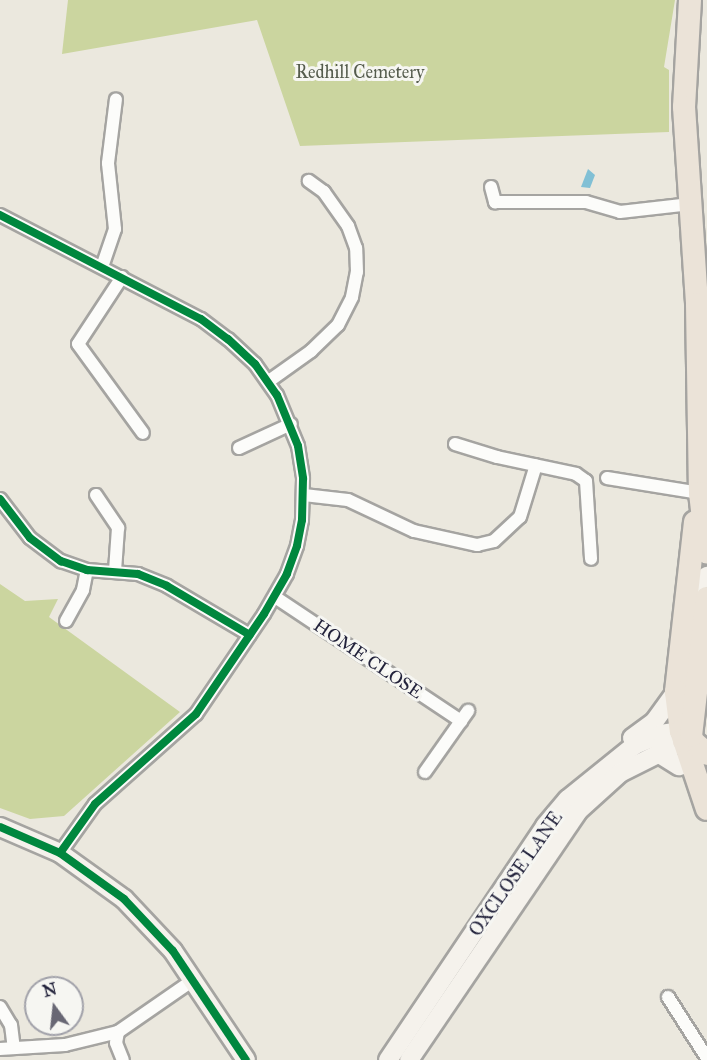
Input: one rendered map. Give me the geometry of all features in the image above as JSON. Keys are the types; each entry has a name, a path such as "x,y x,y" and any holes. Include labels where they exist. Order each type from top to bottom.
{"highway":[{"path":"690,0 684,80 691,204 700,493 707,553"},
{"path":"700,493 676,692 707,809"},
{"path":"686,736 706,615"},
{"path":"706,615 707,661"},
{"path":"686,736 707,754"},
{"path":"679,766 707,816"}],"main road":[{"path":"684,614 694,585 707,576"},
{"path":"545,826 565,794 612,751 654,722 676,692"},
{"name":"OXCLOSE LANE","path":"388,1060 545,826 589,779 635,745 661,734 686,736"},
{"name":"OXCLOSE LANE","path":"409,1060 578,811 620,773 686,736"},
{"path":"658,753 679,766"},
{"path":"0,827 60,853 124,899 149,923 193,980 246,1060"}],"street":[{"path":"102,267 116,229 108,178 108,112 116,99"},
{"path":"269,381 312,351 338,325 352,297 357,272 356,249 348,226 324,192 309,181"},
{"path":"491,187 495,202 586,202 620,212 691,204"},
{"path":"0,214 219,331 269,381 291,424 301,464 304,495 297,546 275,597 250,635 196,714 95,804 60,853"},
{"path":"122,278 78,344 143,433"},
{"path":"239,448 291,424"},
{"path":"455,444 515,461 576,474 586,481 591,559"},
{"path":"304,495 348,500 414,531 477,545 494,541 520,517 536,465"},
{"path":"607,478 700,493"},
{"path":"96,495 118,528 115,571"},
{"path":"0,499 30,538 61,561 87,570 138,574 167,586 250,635"},
{"path":"66,621 83,590 87,570"},
{"name":"HOME CLOSE","path":"275,597 465,716 426,772"},
{"path":"0,1049 65,1046 118,1032 193,980"},
{"path":"668,997 707,1058"},
{"path":"0,1007 11,1025 14,1048"},
{"path":"118,1032 116,1043 123,1060"}],"green space":[{"name":"Redhill Cemetery","path":"68,0 675,0 664,67 669,70 669,132 300,146 257,20 62,54"},
{"path":"0,584 25,601 58,599 49,617 180,712 64,816 30,819 0,808"}],"water":[{"path":"588,169 595,175 590,188 581,187"}],"cycle path":[{"path":"0,215 201,319 228,339 255,364 277,395 298,446 303,479 302,520 297,546 287,574 264,614 196,714 95,804 60,853"},
{"path":"0,499 30,538 61,561 87,570 138,574 167,586 250,635"},
{"path":"0,827 60,853 124,899 173,951 246,1060"}]}
